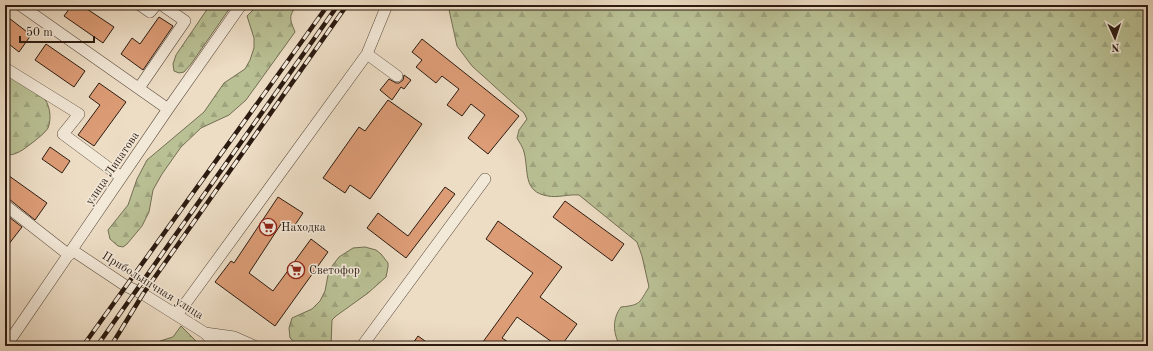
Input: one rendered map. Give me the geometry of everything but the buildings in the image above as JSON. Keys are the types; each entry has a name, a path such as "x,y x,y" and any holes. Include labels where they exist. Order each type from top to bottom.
{"street":[{"path":"20,5 168,109"},
{"path":"140,5 150,12 156,5"},
{"path":"139,88 185,22 162,5"},
{"name":"улица Липатова","path":"6,346 241,5"},
{"path":"177,315 368,54 387,5"},
{"path":"368,54 397,76"},
{"path":"5,68 79,114 63,134 122,177"},
{"path":"362,346 485,179"},
{"name":"Прибольничная улица","path":"5,205 70,253 126,286 143,294 205,333 217,346"},
{"path":"205,333 234,337 254,346"}],"green space":[{"path":"210,5 232,5 184,72 179,73 174,71 173,64 176,55"},
{"path":"258,5 297,5 291,15 295,32 246,100 229,115 201,128 181,147 153,190 149,212 142,226 127,244 123,247 118,246 110,239 108,230 128,205 137,179 147,160 204,112 224,83 245,69 254,48 254,38 247,16"},
{"path":"448,5 1148,5 1148,346 620,346 614,326 616,316 621,307 639,302 649,287 642,256 637,242 579,195 548,196 540,194 530,185 522,146 517,138 519,130 527,119 524,113 472,66 457,46"},
{"path":"5,68 29,85 45,99 50,115 48,128 43,134 23,150 9,155 5,155"},
{"path":"365,247 376,250 388,263 386,277 368,293 332,320 331,346 299,346 290,338 289,328 292,318 312,309 320,301 325,291 329,270 339,257 353,248"},
{"path":"181,326 201,346 154,346 160,341 173,337"}],"railway":[{"path":"83,346 328,5"},
{"path":"97,346 338,5"},
{"path":"111,346 143,294 347,5"}],"place":[{"name":"Находка","path":"268,227"},
{"name":"Светофор","path":"296,270"}]}
